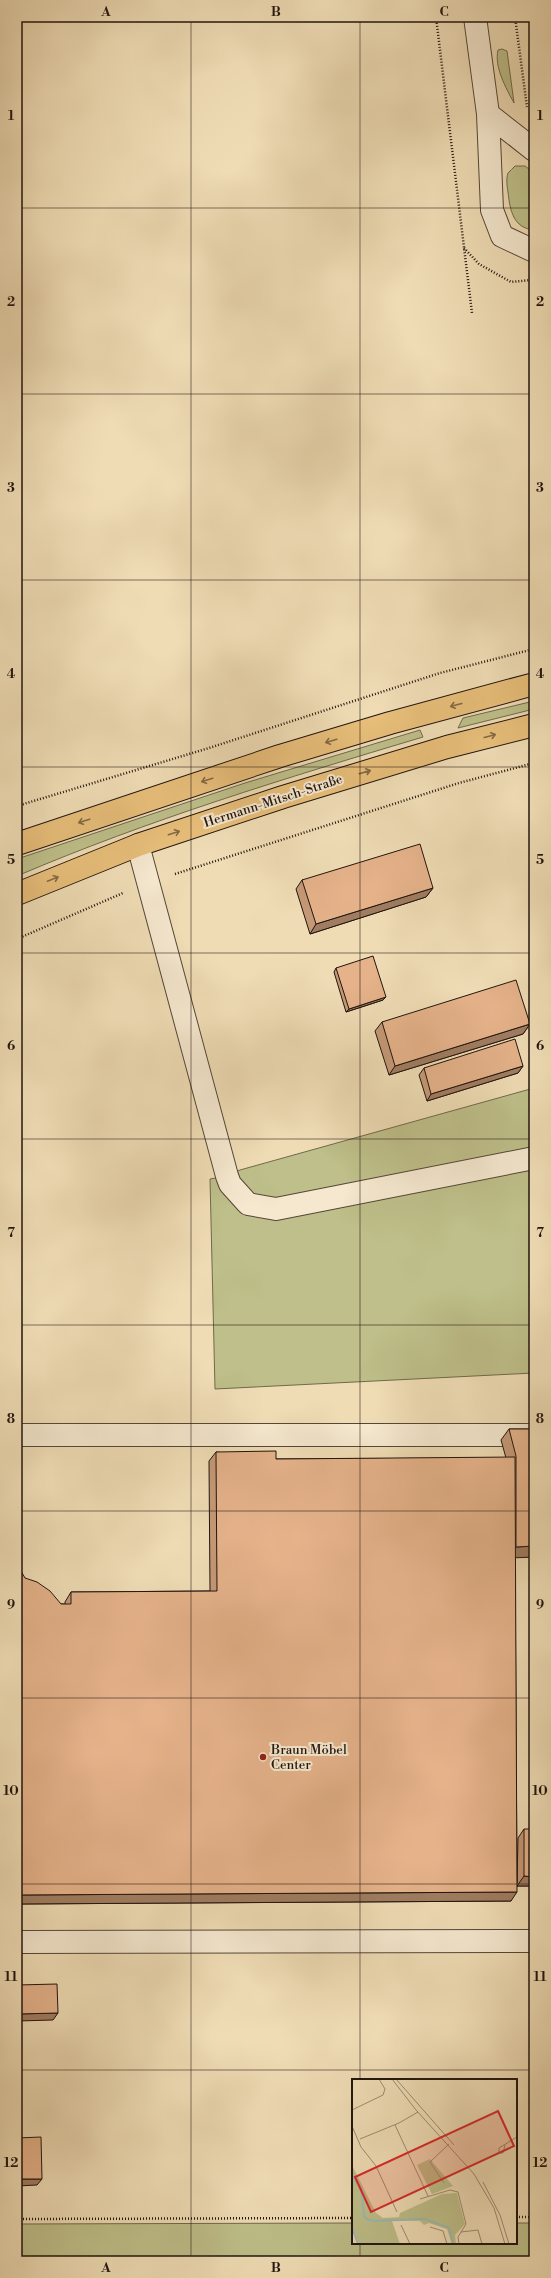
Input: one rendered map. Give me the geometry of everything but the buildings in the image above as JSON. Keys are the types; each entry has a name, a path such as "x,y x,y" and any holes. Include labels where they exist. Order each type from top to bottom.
{"main road":[{"path":"17,844 280,756 390,723 534,684"},
{"name":"Hermann-Mitsch-Straße","path":"17,894 138,845 358,774 534,724"}],"street":[{"path":"475,17 488,114 492,210 502,236 534,251"},
{"path":"488,114 534,150"},
{"path":"138,845 227,1176 230,1184 248,1204 276,1209 534,1158"},
{"path":"17,1435 534,1435"},
{"path":"17,1942 534,1941"}],"path":[{"path":"436,17 472,313"},
{"path":"515,17 526,106 530,110"},
{"path":"464,247 479,264 511,282 534,280"},
{"path":"17,939 147,883 459,783 534,763"},
{"path":"517,2217 534,2217"},
{"path":"17,2219 352,2218"}],"green space":[{"path":"502,49 507,51 514,103 504,84 499,70 497,57 498,50"},
{"path":"515,166 525,166 534,173 534,230 521,226 514,217 512,211 507,178 508,173"},
{"path":"534,701 534,709 458,728 463,718"},
{"path":"420,730 423,737 269,784 167,818 116,836 17,876 17,859 245,783"},
{"path":"534,1088 534,1373 215,1389 210,1179 227,1176 240,1170"},
{"path":"352,2223 352,2244 517,2244 517,2223 534,2223 534,2261 17,2261 17,2224"}],"place":[{"name":"Braun Möbel Center","path":"263,1757"}]}
